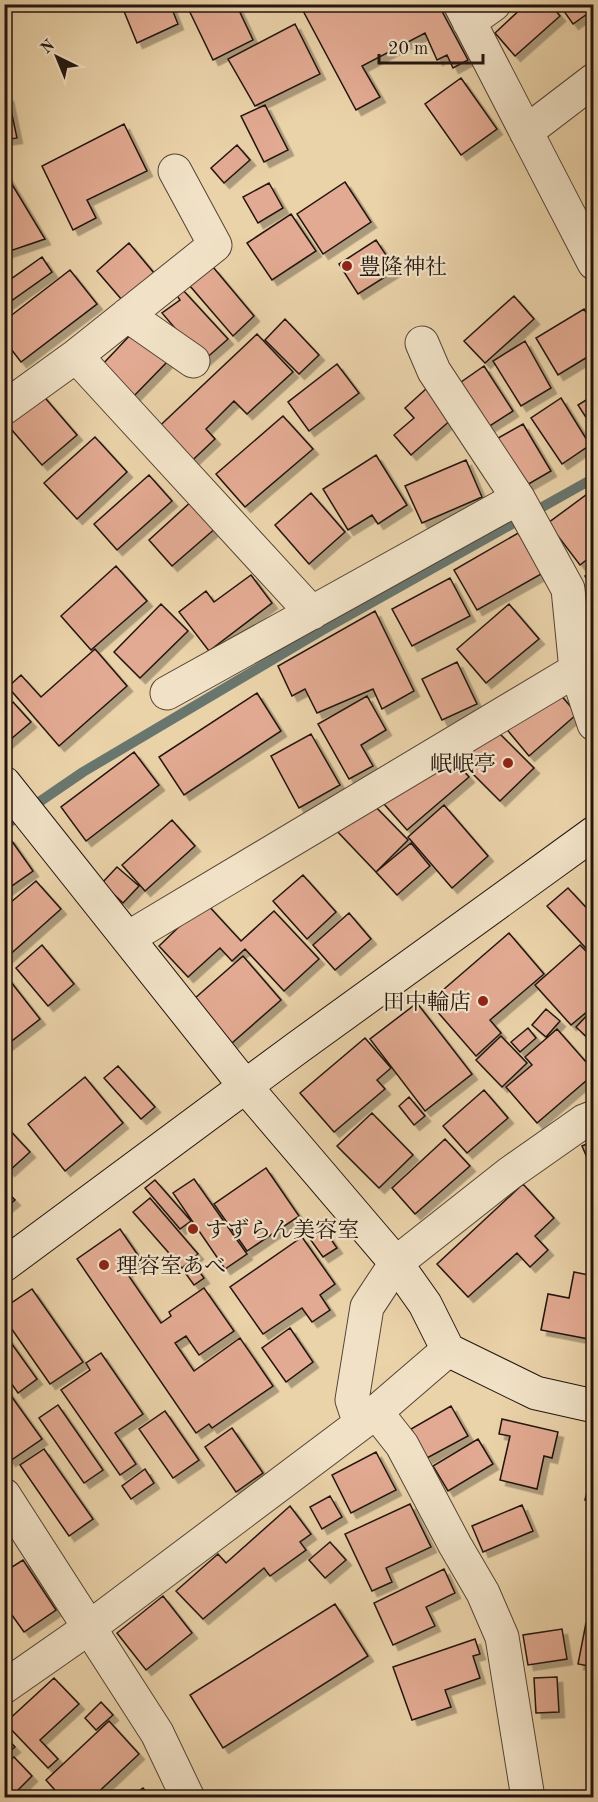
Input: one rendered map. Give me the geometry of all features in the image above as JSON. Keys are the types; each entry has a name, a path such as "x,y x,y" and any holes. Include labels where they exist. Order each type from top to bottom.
{"street":[{"path":"474,10 526,132 594,263"},
{"path":"526,132 594,80"},
{"path":"4,408 76,356 215,245 175,171"},
{"path":"127,315 192,361"},
{"path":"422,343 434,371 518,498 568,589 576,670 594,724"},
{"path":"76,356 312,613"},
{"path":"167,693 518,498"},
{"path":"128,938 576,670"},
{"path":"7,792 128,938 245,1086 396,1263 425,1305 447,1350 536,1393 594,1406"},
{"path":"4,1265 245,1086 594,833"},
{"path":"528,1797 502,1637 483,1593 402,1445 368,1418 351,1400 367,1307 396,1263 510,1173 584,1121 594,1117"},
{"path":"4,1688 90,1627 368,1418 447,1350"},
{"path":"4,1495 157,1733 188,1797"}],"building":[{"path":"121,4 170,4 178,24 137,43"},
{"path":"186,4 236,4 253,40 213,60"},
{"path":"306,4 438,4 468,60 453,68 447,55 437,60 425,33 362,66 380,97 356,110 301,7"},
{"path":"526,4 550,4 560,16 515,56 495,33"},
{"path":"559,4 594,4 594,9 573,24"},
{"path":"295,24 320,74 255,106 228,59"},
{"path":"461,78 497,129 461,155 425,104"},
{"path":"8,96 17,138 4,140 4,97"},
{"path":"265,105 288,150 264,162 241,116"},
{"path":"124,124 147,171 87,200 96,218 73,230 42,166"},
{"path":"237,145 250,160 224,183 211,168"},
{"path":"4,171 45,239 4,253"},
{"path":"345,182 371,222 323,254 297,214"},
{"path":"269,183 283,208 258,223 243,197"},
{"path":"291,214 316,251 272,280 247,243"},
{"path":"376,240 396,270 358,294 339,264"},
{"path":"129,243 154,273 122,300 97,271"},
{"path":"42,257 52,272 4,306 4,284"},
{"path":"213,267 254,316 233,336 190,286"},
{"path":"70,270 97,304 21,362 4,340 4,321"},
{"path":"182,289 228,339 203,361 162,313 180,300 176,294"},
{"path":"514,296 534,319 485,363 464,341"},
{"path":"584,309 594,325 594,353 558,375 536,338"},
{"path":"285,319 319,355 299,374 265,340"},
{"path":"135,330 168,361 132,398 100,367"},
{"path":"257,334 293,372 247,414 234,401 206,429 215,439 182,470 149,436"},
{"path":"525,341 551,388 521,406 493,361"},
{"path":"337,364 359,393 309,431 288,402"},
{"path":"484,366 513,411 482,431 454,387"},
{"path":"427,388 453,418 411,455 394,435 414,418 405,408"},
{"path":"40,392 77,435 42,465 5,422"},
{"path":"594,395 594,430 578,405"},
{"path":"561,398 590,445 562,464 531,418"},
{"path":"283,416 313,449 245,507 216,474"},
{"path":"523,424 551,471 520,489 491,442"},
{"path":"95,437 127,472 77,519 44,483"},
{"path":"376,455 407,505 378,524 372,515 348,530 323,489"},
{"path":"466,460 482,497 422,523 405,486"},
{"path":"149,475 172,501 117,550 94,524"},
{"path":"594,489 594,554 580,565 548,523"},
{"path":"311,493 345,532 309,564 275,525"},
{"path":"193,500 217,527 172,566 149,540"},
{"path":"520,532 543,573 477,610 454,570"},
{"path":"116,566 147,601 91,650 61,616"},
{"path":"594,571 594,591 585,576"},
{"path":"251,575 272,603 209,651 179,612 206,591 214,602"},
{"path":"450,578 470,616 412,646 392,609"},
{"path":"161,604 188,631 140,678 114,652"},
{"path":"509,604 539,639 486,683 457,649"},
{"path":"375,611 414,691 382,709 373,689 317,713 305,689 292,696 278,666"},
{"path":"594,631 594,650 585,637"},
{"path":"95,649 127,686 59,746 8,687 21,675 41,697"},
{"path":"457,662 477,704 442,720 422,679"},
{"path":"552,685 577,714 529,756 504,726"},
{"path":"257,693 281,731 184,795 159,757"},
{"path":"367,696 386,730 361,745 373,766 349,779 318,724"},
{"path":"13,702 31,722 4,745 4,709"},
{"path":"495,729 534,768 500,801 461,762"},
{"path":"311,734 340,785 299,808 271,756"},
{"path":"446,751 469,777 407,830 384,804"},
{"path":"134,752 159,785 86,841 61,807"},
{"path":"367,798 408,840 376,872 335,829"},
{"path":"444,805 488,856 452,888 408,837"},
{"path":"172,820 195,846 145,891 122,865"},
{"path":"9,837 33,871 6,890 4,840"},
{"path":"411,843 430,866 397,895 376,872"},
{"path":"117,867 139,886 123,903 102,883"},
{"path":"303,875 336,912 307,939 273,901"},
{"path":"36,881 61,909 6,958 4,956 4,908"},
{"path":"568,888 594,916 594,957 547,906"},
{"path":"205,902 241,941 274,911 319,959 284,991 245,949 232,961 220,948 188,977 159,946"},
{"path":"349,913 371,939 335,970 313,945"},
{"path":"509,933 544,974 490,1020 501,1033 476,1056 429,1002"},
{"path":"42,945 74,984 48,1006 16,968"},
{"path":"580,945 594,959 594,1006 571,1025 535,985"},
{"path":"243,956 281,1000 232,1043 194,999"},
{"path":"7,977 40,1019 4,1047 4,979"},
{"path":"417,1003 472,1074 425,1111 370,1039"},
{"path":"594,1008 594,1044 576,1027"},
{"path":"546,1009 560,1021 546,1037 532,1025"},
{"path":"528,1028 536,1038 520,1052 511,1042"},
{"path":"557,1029 594,1071 594,1074 537,1123 506,1087 532,1065 525,1057"},
{"path":"501,1036 527,1063 502,1087 476,1060"},
{"path":"365,1038 391,1068 377,1080 385,1089 334,1132 300,1093"},
{"path":"118,1066 155,1107 141,1119 104,1078"},
{"path":"85,1077 123,1123 65,1171 28,1124"},
{"path":"484,1090 508,1118 467,1153 443,1126"},
{"path":"409,1097 425,1116 414,1125 399,1106"},
{"path":"372,1113 413,1155 379,1188 337,1146"},
{"path":"4,1124 30,1152 9,1171 4,1166"},
{"path":"445,1139 470,1166 415,1214 392,1188"},
{"path":"594,1141 594,1174 582,1146"},
{"path":"266,1168 299,1216 247,1251 214,1204"},
{"path":"194,1179 247,1254 225,1269 173,1193"},
{"path":"155,1180 191,1221 180,1229 145,1188"},
{"path":"523,1184 554,1218 535,1236 548,1250 530,1267 517,1253 468,1297 437,1264"},
{"path":"4,1189 15,1200 4,1209"},
{"path":"150,1198 198,1254 182,1268 133,1212"},
{"path":"319,1222 337,1248 323,1257 305,1232"},
{"path":"120,1229 142,1261 126,1272 161,1323 171,1316 169,1312 204,1288 234,1331 199,1355 186,1336 175,1343 194,1371 240,1338 273,1386 212,1428 209,1424 196,1433 77,1259"},
{"path":"302,1237 335,1284 320,1295 330,1310 312,1322 302,1308 263,1334 230,1287"},
{"path":"196,1267 204,1278 194,1285 186,1274"},
{"path":"574,1272 594,1276 594,1340 541,1330 548,1294 569,1298"},
{"path":"32,1289 83,1362 50,1384 4,1318 4,1308"},
{"path":"290,1328 313,1362 286,1382 262,1348"},
{"path":"4,1333 37,1379 18,1393 4,1373"},
{"path":"101,1353 143,1414 115,1433 136,1464 120,1475 61,1390 90,1370 86,1363"},
{"path":"4,1386 42,1439 10,1461 4,1453"},
{"path":"58,1405 103,1470 84,1483 39,1418"},
{"path":"451,1406 468,1436 427,1458 411,1429"},
{"path":"165,1411 199,1460 173,1478 139,1429"},
{"path":"502,1419 558,1432 552,1458 544,1456 537,1489 500,1480 510,1436 499,1434"},
{"path":"232,1428 263,1473 236,1492 205,1447"},
{"path":"478,1439 493,1464 448,1491 433,1466"},
{"path":"44,1449 93,1519 69,1536 20,1465"},
{"path":"376,1452 396,1490 351,1513 332,1475"},
{"path":"594,1465 594,1502 585,1500"},
{"path":"145,1469 154,1483 131,1499 122,1486"},
{"path":"330,1496 342,1517 322,1529 310,1507"},
{"path":"410,1504 431,1547 386,1568 392,1582 372,1591 345,1534"},
{"path":"522,1505 533,1531 483,1552 472,1526"},
{"path":"290,1506 311,1534 300,1542 306,1550 270,1576 264,1568 203,1619 176,1591 218,1554 226,1563"},
{"path":"330,1542 346,1560 325,1578 309,1560"},
{"path":"23,1560 56,1610 24,1632 4,1604 4,1572"},
{"path":"444,1569 455,1593 426,1607 435,1626 393,1645 374,1603"},
{"path":"163,1596 192,1633 146,1670 117,1633"},
{"path":"335,1604 368,1656 223,1748 190,1695"},
{"path":"586,1623 594,1625 594,1667 578,1664"},
{"path":"562,1629 567,1659 528,1665 523,1635"},
{"path":"475,1639 480,1654 473,1656 480,1678 445,1690 451,1707 412,1720 393,1667"},
{"path":"557,1677 559,1712 536,1713 534,1678"},
{"path":"54,1678 79,1704 40,1740 58,1759 48,1768 5,1723"},
{"path":"101,1702 113,1715 96,1730 85,1718"},
{"path":"109,1721 139,1754 92,1798 62,1798 46,1780"},
{"path":"4,1736 15,1747 4,1756"},
{"path":"14,1757 32,1776 10,1798 4,1798 4,1765"},
{"path":"143,1788 151,1798 138,1798 135,1794"}],"waterway":[{"path":"4,826 83,772 321,631 594,478"}],"place":[{"name":"豊隆神社","path":"347,266"},
{"name":"岷岷亭","path":"508,763"},
{"name":"田中輪店","path":"483,1001"},
{"name":"すずらん美容室","path":"193,1229"},
{"name":"理容室あべ","path":"104,1265"}]}
